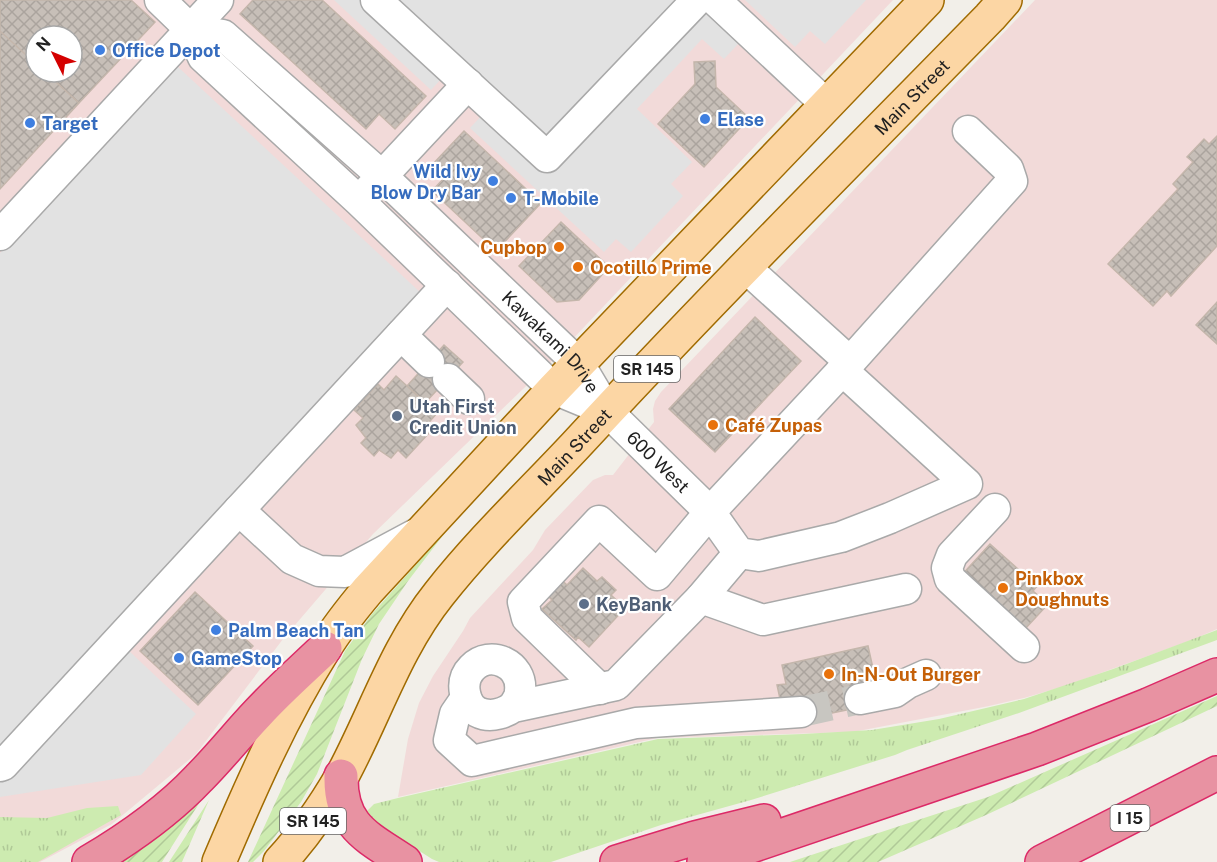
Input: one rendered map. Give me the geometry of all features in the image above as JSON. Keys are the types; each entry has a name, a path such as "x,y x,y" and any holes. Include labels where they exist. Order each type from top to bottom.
{"highway":[{"path":"89,862 139,829 198,780 258,712 325,648"},
{"path":"704,862 1046,745 1217,675"},
{"name":"I 15","path":"1042,862 1217,773"},
{"path":"341,776 344,803 353,822 362,833 405,862"},
{"path":"617,862 695,838 919,788"}],"main road":[{"name":"Main Street","path":"280,862 316,816 341,776 410,636 466,560 745,267 1005,0"},
{"name":"SR 145","path":"219,862 264,761 296,697 341,623 368,590 554,389 925,1"}],"street":[{"path":"160,0 191,30"},
{"path":"0,235 218,0"},
{"path":"376,0 547,157 697,0"},
{"path":"715,0 826,104"},
{"name":"Kawakami Drive","path":"191,30 223,36 382,176 579,364 607,411"},
{"name":"Kawakami Drive","path":"191,30 203,57 359,201 554,389 607,411"},
{"path":"359,201 468,84"},
{"path":"600,689 527,618 523,602 599,521 657,575 710,512 846,366 1012,181 1008,169 968,131"},
{"path":"513,707 616,685 701,598 739,553 759,556 841,537 967,484 745,267"},
{"path":"0,766 447,285"},
{"path":"401,335 469,399"},
{"name":"600 West","path":"607,411 710,512 739,553"},
{"path":"995,509 952,555 947,568 950,579 1024,647"},
{"path":"239,510 292,559 319,571 345,572 421,531"},
{"path":"701,598 763,620 906,589"},
{"path":"492,659 501,660 510,665 520,680 521,690 513,707 505,713 486,715 471,706 464,689 465,680 475,665 483,660 492,659"},
{"path":"860,699 895,692 926,675"},
{"path":"466,698 455,714 449,740 472,761 636,723 801,712"}],"shaded area":[{"path":"0,0 893,0 552,361 373,534 283,639 196,754 112,824 40,862 0,862"},
{"path":"334,0 721,0 740,42 724,59 702,39 637,109 692,162 671,184 683,196 631,252 616,239 604,252 470,128 483,114 443,77 431,90"},
{"path":"745,0 866,0 825,44 810,31 795,47"},
{"path":"1035,0 1217,0 1217,629 1065,686 989,706 853,732 657,738 398,797 408,739 419,703 433,676 470,618 533,550 545,530 593,480 605,475 613,475 654,422 653,409 661,392"},
{"path":"177,66 422,294 110,633 196,714 141,775 0,797 0,253"}],"green space":[{"path":"447,530 379,624 362,659 317,774 301,802 264,851 253,862 248,862 345,651 372,614"},
{"path":"1217,630 1217,640 1019,713 895,755 751,800 661,825 551,862 439,862 377,824 370,818 367,811 374,804 398,798 658,739 872,730 939,719 1024,699"},
{"path":"1217,696 1217,706 986,815 878,862 790,862 988,797"},
{"path":"205,794 162,862 111,862"},
{"path":"209,800 182,862 169,862"},
{"path":"118,806 121,815 38,862 0,862 0,817 47,818 87,808"}],"building":[{"name":"Office Depot","path":"0,0 131,0 155,22 79,103 58,84 84,84 84,24 24,24 24,53 0,31"},
{"path":"253,0 322,0 426,96 395,129 379,114 366,129 240,14"},
{"name":"Target","path":"0,31 24,53 24,84 58,84 79,103 0,189"},
{"path":"715,61 716,87 749,118 704,167 658,124 695,84 694,62"},
{"path":"464,131 541,203 496,251 432,191 445,177 432,165"},
{"path":"1217,136 1217,246 1171,296 1167,291 1153,306 1108,264 1178,189 1173,184 1193,162 1187,157 1204,139 1209,144"},
{"path":"561,222 609,267 579,300 557,302 519,266"},
{"path":"1217,302 1217,344 1196,325"},
{"path":"755,317 801,361 715,452 669,409"},
{"path":"444,345 463,362 425,403 407,386"},
{"name":"Utah First Credit Union","path":"396,376 437,413 424,428 429,433 406,458 398,450 391,458 379,450 374,456 361,443 366,438 356,425 363,418 354,410 378,384 384,390"},
{"name":"Pinkbox Doughnuts","path":"990,544 1037,586 1033,591 1048,604 1025,629 960,577"},
{"name":"KeyBank","path":"583,568 597,581 602,577 616,590 611,595 625,608 589,647 578,637 576,640 542,609 552,600 538,586 552,571 567,585"},
{"path":"195,592 253,646 198,705 140,651"},
{"name":"In-N-Out Burger","path":"868,646 877,686 861,707 803,719 782,708 777,685 786,684 782,665"}],"tunnel":[{"path":"801,712 860,699"}],"place":[{"name":"Office Depot","path":"100,50"},
{"name":"Elase","path":"705,119"},
{"name":"Target","path":"30,123"},
{"name":"Wild Ivy Blow Dry Bar","path":"493,181"},
{"name":"T-Mobile","path":"511,198"},
{"name":"Cupbop","path":"559,247"},
{"name":"Ocotillo Prime","path":"578,267"},
{"name":"Utah First Credit Union","path":"397,416"},
{"name":"Café Zupas","path":"713,425"},
{"name":"Pinkbox Doughnuts","path":"1003,588"},
{"name":"KeyBank","path":"584,604"},
{"name":"Palm Beach Tan","path":"216,630"},
{"name":"GameStop","path":"179,658"},
{"name":"In-N-Out Burger","path":"829,674"}]}
